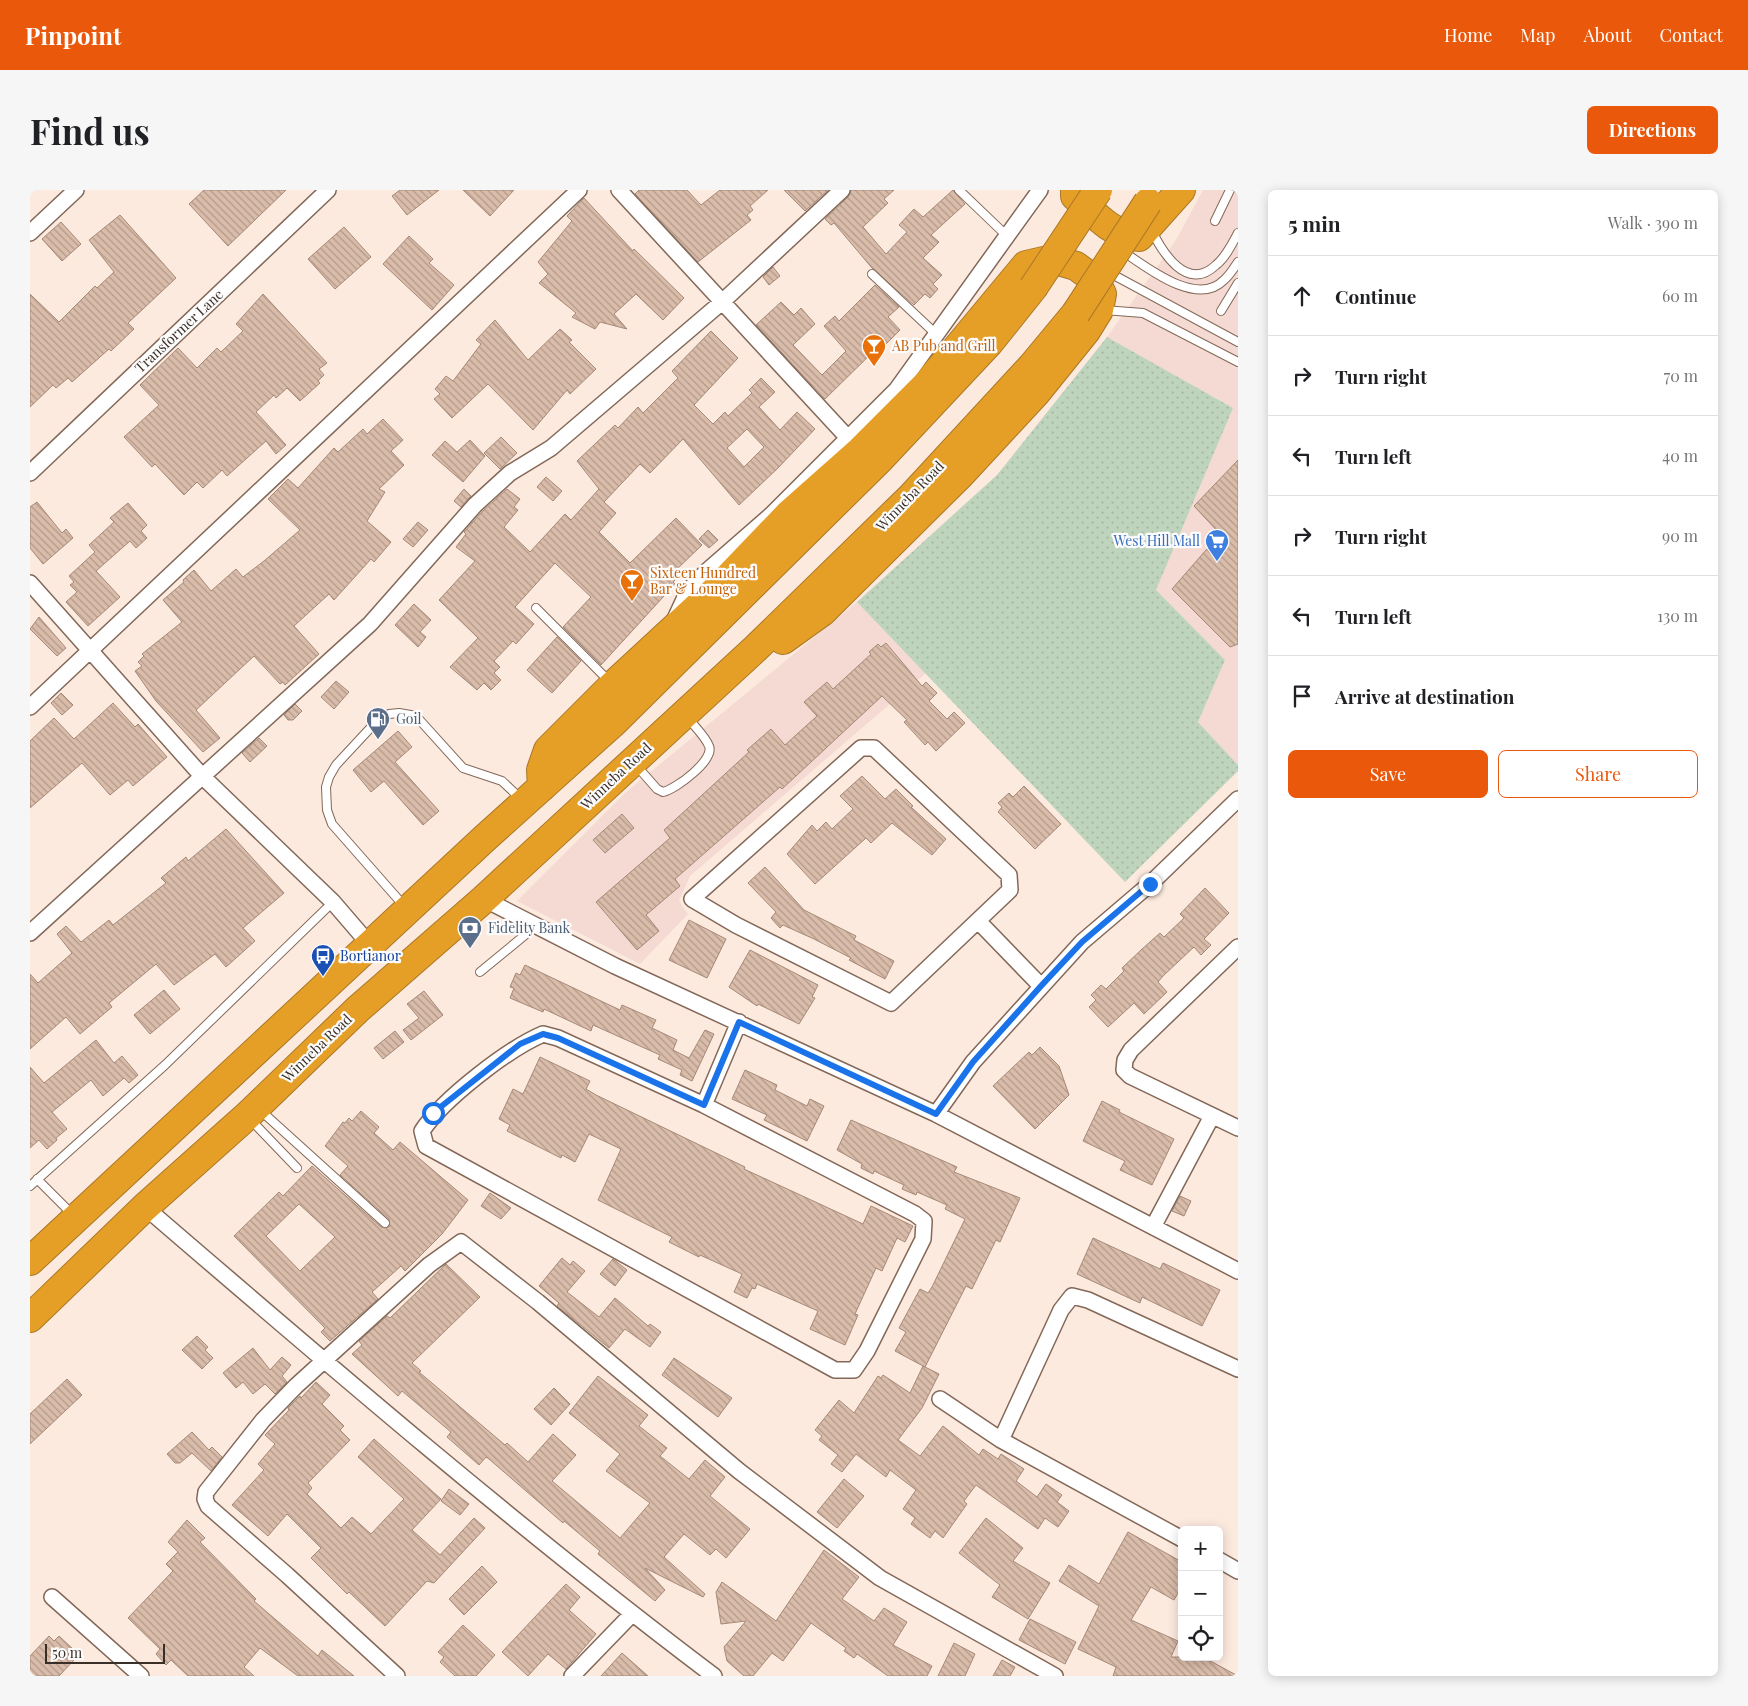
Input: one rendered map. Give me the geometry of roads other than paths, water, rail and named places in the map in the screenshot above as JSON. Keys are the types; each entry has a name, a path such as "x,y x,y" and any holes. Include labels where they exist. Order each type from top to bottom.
{"highway":[{"name":"Winneba Road","path":"30,1318 145,1207 252,1111 358,1009 484,899 756,648 912,496 1032,366 1088,312 1151,206 1181,190"},
{"path":"30,1261 621,715 881,458 989,343 1032,269 1078,199 1103,222 1124,235 1139,237 1151,206"},
{"path":"533,795 548,750 613,685 719,587 789,514 860,451 927,384 1032,269 1052,259 1076,266 1095,280 1102,294 1088,312"}],"street":[{"path":"30,233 76,190"},
{"name":"Transformer Lane","path":"30,473 328,190"},
{"path":"30,707 92,651 579,190"},
{"path":"619,190 848,438"},
{"path":"30,934 370,624 475,505 510,473 551,448 722,302 842,190"},
{"path":"669,632 688,591 771,515 897,389 1040,190"},
{"path":"30,583 202,776 333,902 370,946"},
{"path":"861,748 874,748 1010,875 1010,890 979,922 891,1003 736,925 692,899 861,748"},
{"path":"936,1114 973,1062 1082,942 1150,884 1238,799"},
{"path":"484,899 615,966 936,1114 1238,1271"},
{"path":"979,922 1041,986"},
{"path":"1238,947 1131,1050 1125,1060 1124,1070 1130,1076 1238,1128"},
{"path":"704,1105 739,1022"},
{"path":"543,1034 558,1038 704,1105 906,1209 924,1221 923,1239 867,1351 854,1370 835,1370 829,1367 426,1146 422,1131 433,1113 520,1044 543,1034"},
{"path":"1153,1227 1212,1116"},
{"path":"145,1207 324,1361 632,1614 714,1676"},
{"path":"397,1676 287,1575 208,1506 204,1498 206,1492 263,1420 429,1265 462,1242 538,1302 739,1471 880,1578 1055,1676"},
{"path":"1001,1440 1061,1310 1072,1296 1088,1300 1238,1370"},
{"path":"940,1399 1001,1440 1178,1537"},
{"path":"1223,1562 1238,1571"},
{"path":"52,1596 141,1676"},
{"path":"572,1676 632,1614"}],"lane":[{"path":"959,190 1007,236"},
{"path":"1215,221 1230,190"},
{"path":"1078,199 1083,225"},
{"path":"1151,206 1162,251 1172,262 1187,273 1201,274 1215,267 1238,233"},
{"path":"1107,241 1154,272 1188,289 1206,291 1224,281 1238,262"},
{"path":"1049,248 1067,252"},
{"path":"1094,265 1238,342"},
{"path":"872,274 937,335"},
{"path":"1221,311 1238,284"},
{"path":"1088,312 1124,310 1143,312 1238,362"},
{"path":"536,608 613,685"},
{"path":"633,760 657,789 664,792 671,790 706,761 711,753 709,745 688,710"},
{"path":"408,910 332,824 326,810 326,787 329,776 336,765 375,723 389,714 407,713 416,716 463,768 502,781 533,795"},
{"path":"30,1186 172,1058 333,902"},
{"path":"480,972 536,926"},
{"path":"252,1111 297,1168"},
{"path":"252,1111 385,1223"},
{"path":"37,1179 76,1218"}],"place":[{"name":"AB Pub and Grill","path":"874,367"},
{"name":"West Hill Mall","path":"1217,562"},
{"name":"Sixteen Hundred Bar & Lounge","path":"632,602"},
{"name":"Goil","path":"378,740"},
{"name":"Fidelity Bank","path":"470,949"},
{"name":"Bortianor","path":"323,977"}]}
